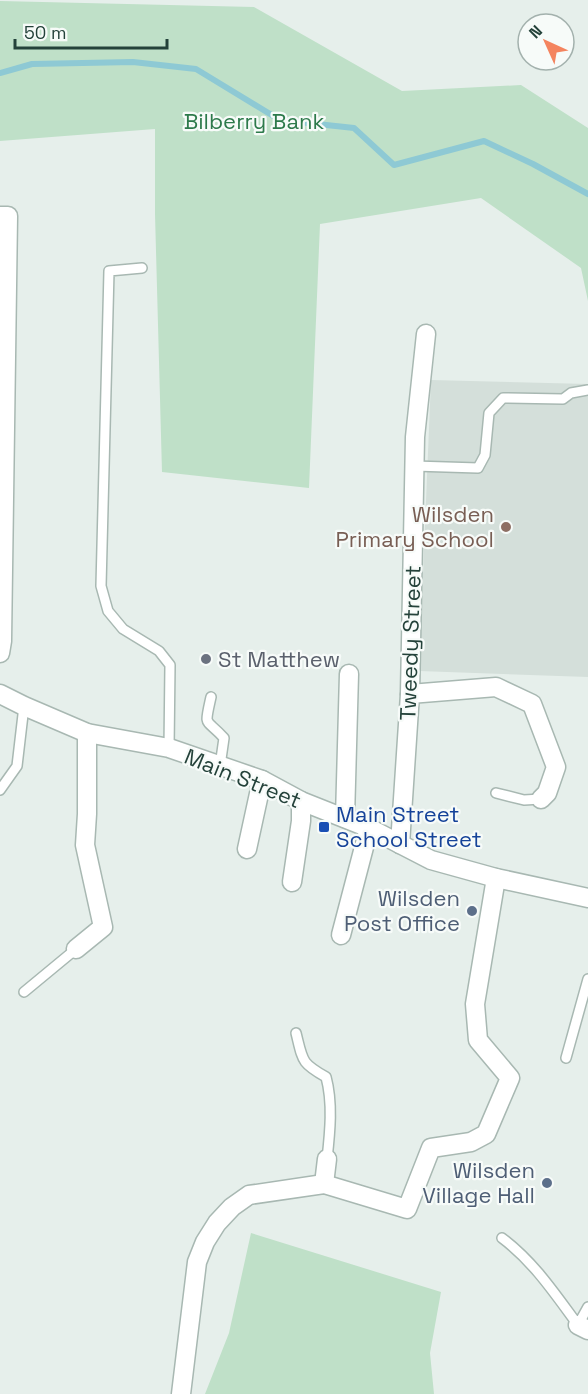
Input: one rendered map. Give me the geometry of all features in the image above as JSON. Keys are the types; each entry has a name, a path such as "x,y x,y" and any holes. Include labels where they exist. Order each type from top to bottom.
{"street":[{"path":"0,216 8,216 0,653"},
{"name":"Tweedy Street","path":"400,844 410,694 415,437 426,334"},
{"path":"345,818 349,674"},
{"path":"410,694 496,687 532,704 556,767 547,793 541,799"},
{"name":"Main Street","path":"0,694 87,733 169,748 262,780 301,801 369,828 431,860 496,878 588,898"},
{"path":"76,949 103,927 85,845 87,733"},
{"path":"247,849 262,780"},
{"path":"291,882 301,821 301,801"},
{"path":"341,935 369,828"},
{"path":"181,1394 196,1262 217,1223 232,1207 249,1195 324,1184 408,1209 431,1148 471,1142 486,1134 510,1078 478,1040 475,1004 496,878"},
{"path":"324,1184 327,1159"}],"lane":[{"path":"142,267 110,270 101,586 108,611 123,629 159,651 170,665 169,748"},
{"path":"414,466 478,468 485,455 489,413 503,398 563,399 571,393 588,390"},
{"path":"211,697 206,720 209,726 224,738 220,766"},
{"path":"0,790 17,766 24,706"},
{"path":"496,793 524,800 541,799"},
{"path":"24,992 76,949"},
{"path":"566,1058 588,979"},
{"path":"297,1033 307,1067 326,1077 329,1089 330,1134 327,1159"},
{"path":"502,1238 518,1250 583,1328"},
{"path":"583,1328 588,1306"}],"shaded area":[{"name":"Wilsden Primary School","path":"431,380 588,384 588,677 419,671"}],"green space":[{"name":"Bilberry Bank","path":"0,1 254,7 402,91 521,85 588,128 588,301 581,268 481,198 320,224 309,488 162,472 155,129 0,141"},
{"path":"251,1233 441,1292 430,1353 434,1394 205,1394 229,1333"}],"waterway":[{"path":"0,73 32,64 133,62 196,69 280,120 354,128 394,165 484,141 588,194"}],"place":[{"name":"Wilsden Primary School","path":"506,527"},
{"name":"St Matthew","path":"206,659"},
{"name":"Main Street School Street","path":"324,827"},
{"name":"Wilsden Post Office","path":"472,911"},
{"name":"Wilsden Village Hall","path":"547,1183"}]}
